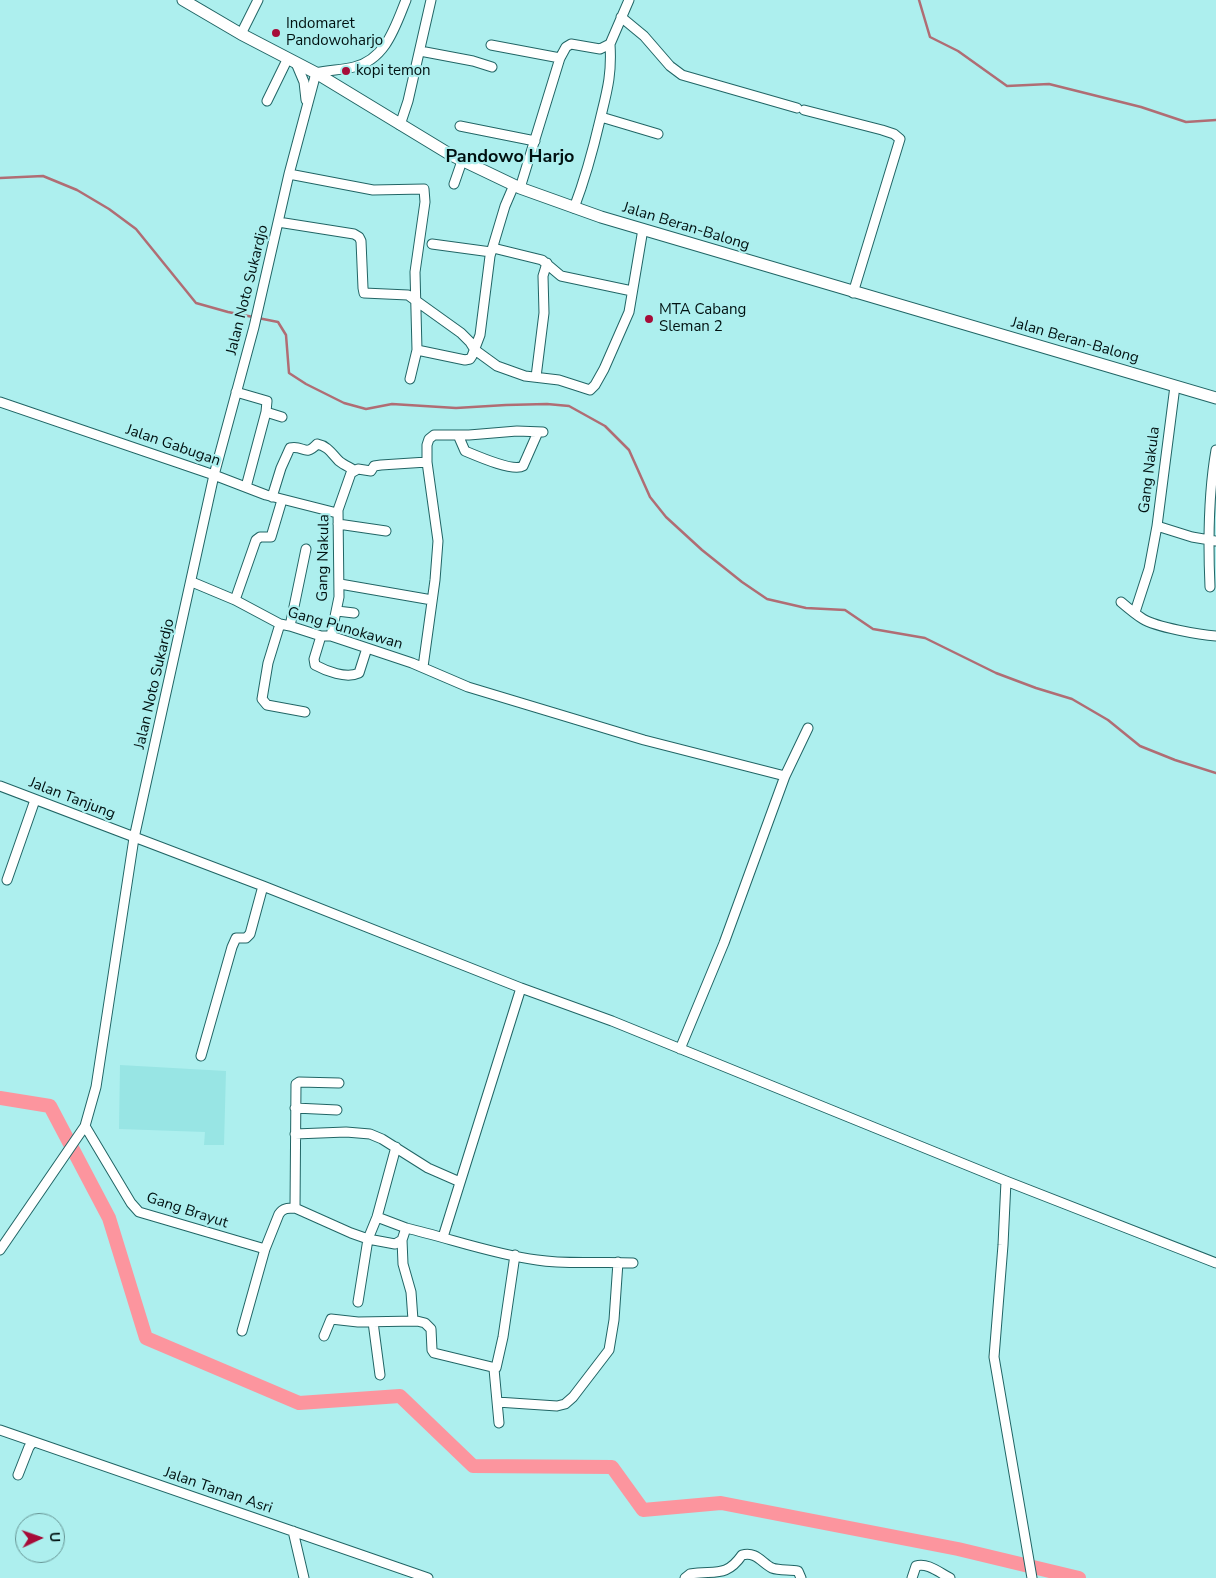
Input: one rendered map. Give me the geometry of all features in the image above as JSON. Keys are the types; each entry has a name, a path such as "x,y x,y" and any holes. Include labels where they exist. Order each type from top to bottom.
{"main road":[{"name":"Jalan Beran-Balong","path":"183,0 241,34 316,73 462,161 517,187 574,208 853,293 1216,398"}],"street":[{"path":"241,34 258,0"},
{"path":"316,73 355,66 370,60 380,52 389,40 406,0"},
{"path":"400,125 408,101 431,0"},
{"path":"574,208 589,167 611,74 610,44 628,0"},
{"path":"621,17 644,36 670,66 682,75 882,130 894,134 900,139 853,293"},
{"path":"417,350 465,360 470,359 480,335 492,250 535,141 560,58 566,47 571,44 600,49 610,44"},
{"path":"491,45 560,58"},
{"path":"420,51 473,61 492,67"},
{"path":"267,101 292,60"},
{"name":"Jalan Noto Sukardjo","path":"292,60 304,82 307,106"},
{"name":"Jalan Noto Sukardjo","path":"0,1250 85,1126 96,1088 134,838 192,582 214,475 254,327 289,174 316,73"},
{"path":"601,117 658,134"},
{"path":"460,126 535,141"},
{"path":"454,184 462,161"},
{"path":"289,174 373,190 424,189 425,202 415,272 414,300 417,350 410,379"},
{"path":"278,222 354,234 361,241 362,288 364,293 405,294 461,333 475,350 497,366 511,372 560,380 585,390 593,388 604,369 629,312 643,229"},
{"path":"432,244 492,250 542,260 561,276 632,291"},
{"path":"536,377 544,313 543,276 547,263"},
{"name":"Gang Nakula","path":"1175,386 1157,526 1192,537 1213,541"},
{"path":"236,392 267,401 266,412 246,487"},
{"name":"Jalan Gabugan","path":"0,402 214,475 272,497 337,513"},
{"path":"266,412 282,417"},
{"path":"423,667 438,560 438,541 426,445 431,436 510,432 540,432 523,466 519,468 506,466 465,451 458,435"},
{"path":"272,497 281,468 290,448 293,447 311,450 317,444 320,444 327,447 342,464 354,470 369,472 376,466 427,462"},
{"path":"1210,587 1213,541 1211,487 1216,450"},
{"name":"Gang Nakula","path":"331,636 337,611 340,584 337,513 345,487 354,470"},
{"path":"235,600 256,540 260,537 271,537 282,500"},
{"path":"338,524 386,530"},
{"path":"1135,612 1149,569 1157,526"},
{"path":"290,626 306,549"},
{"name":"Gang Punokawan","path":"192,582 235,600 280,624 321,636 331,636 367,648 423,667 468,687 644,740 785,776"},
{"path":"340,584 432,600"},
{"path":"1121,602 1152,623 1216,636"},
{"path":"337,611 354,613"},
{"path":"280,624 268,663 262,700 267,705 305,712"},
{"path":"321,636 314,659 315,665 340,674 354,675 359,673 367,648"},
{"path":"680,1050 724,944 785,776 808,728"},
{"name":"Jalan Tanjung","path":"0,786 263,886 521,988 612,1021 1006,1181 1216,1263"},
{"path":"6,880 35,800"},
{"path":"202,1056 232,947 236,938 246,938 250,934 263,886"},
{"path":"444,1237 521,988"},
{"path":"295,1208 295,1108 297,1082 339,1083"},
{"path":"295,1108 337,1110"},
{"name":"Gang Brayut","path":"85,1126 131,1203 139,1212 266,1249"},
{"path":"295,1134 359,1133 382,1139 428,1168 460,1182"},
{"path":"358,1302 368,1239 377,1216 396,1147"},
{"path":"1006,1181 994,1357 1032,1578"},
{"path":"242,1331 266,1249 281,1210 295,1208 368,1239 395,1244 402,1240"},
{"path":"377,1216 406,1228 535,1260 563,1263 633,1263"},
{"path":"406,1228 402,1240 402,1264 411,1292 413,1320"},
{"path":"499,1423 494,1369 497,1366 503,1338 515,1256"},
{"path":"497,1402 557,1406 565,1404 572,1397 609,1350 614,1320 618,1262"},
{"path":"324,1336 331,1319 373,1322 413,1320 425,1323 431,1329 434,1353 494,1369"},
{"path":"373,1322 380,1375"},
{"name":"Jalan Taman Asri","path":"0,1430 428,1578"},
{"path":"18,1475 29,1447 33,1442"},
{"path":"292,1531 304,1578"},
{"path":"686,1578 690,1574 721,1573 732,1569 742,1555 746,1554 763,1560 772,1568 798,1571 801,1578"},
{"path":"912,1578 916,1566 921,1564 929,1566 950,1578"}],"shaded area":[{"path":"120,1065 226,1071 224,1145 204,1145 205,1132 119,1129"}],"waterway":[{"path":"919,0 930,37 958,51 1007,86 1049,84 1141,107 1186,122 1216,120"},
{"path":"0,178 43,176 77,190 109,209 136,229 196,303 253,317"},
{"path":"258,318 278,322 286,335 289,373 306,384 344,403 366,409 392,404 456,408 547,404 569,406 605,426 629,450 650,497 666,517 702,550 767,599 806,608 845,610 873,629 925,638 996,673 1072,699 1108,720 1140,746 1216,773"},
{"path":"0,1098 50,1106 109,1218 146,1338 299,1403 400,1396 473,1466 612,1467 643,1510 721,1503 958,1549 1079,1578"}],"place":[{"name":"Indomaret Pandowoharjo","path":"276,33"},
{"name":"kopi temon","path":"346,71"},
{"name":"MTA Cabang Sleman 2","path":"649,319"}],"district":[{"name":"Pandowo Harjo","path":"510,158"}]}
